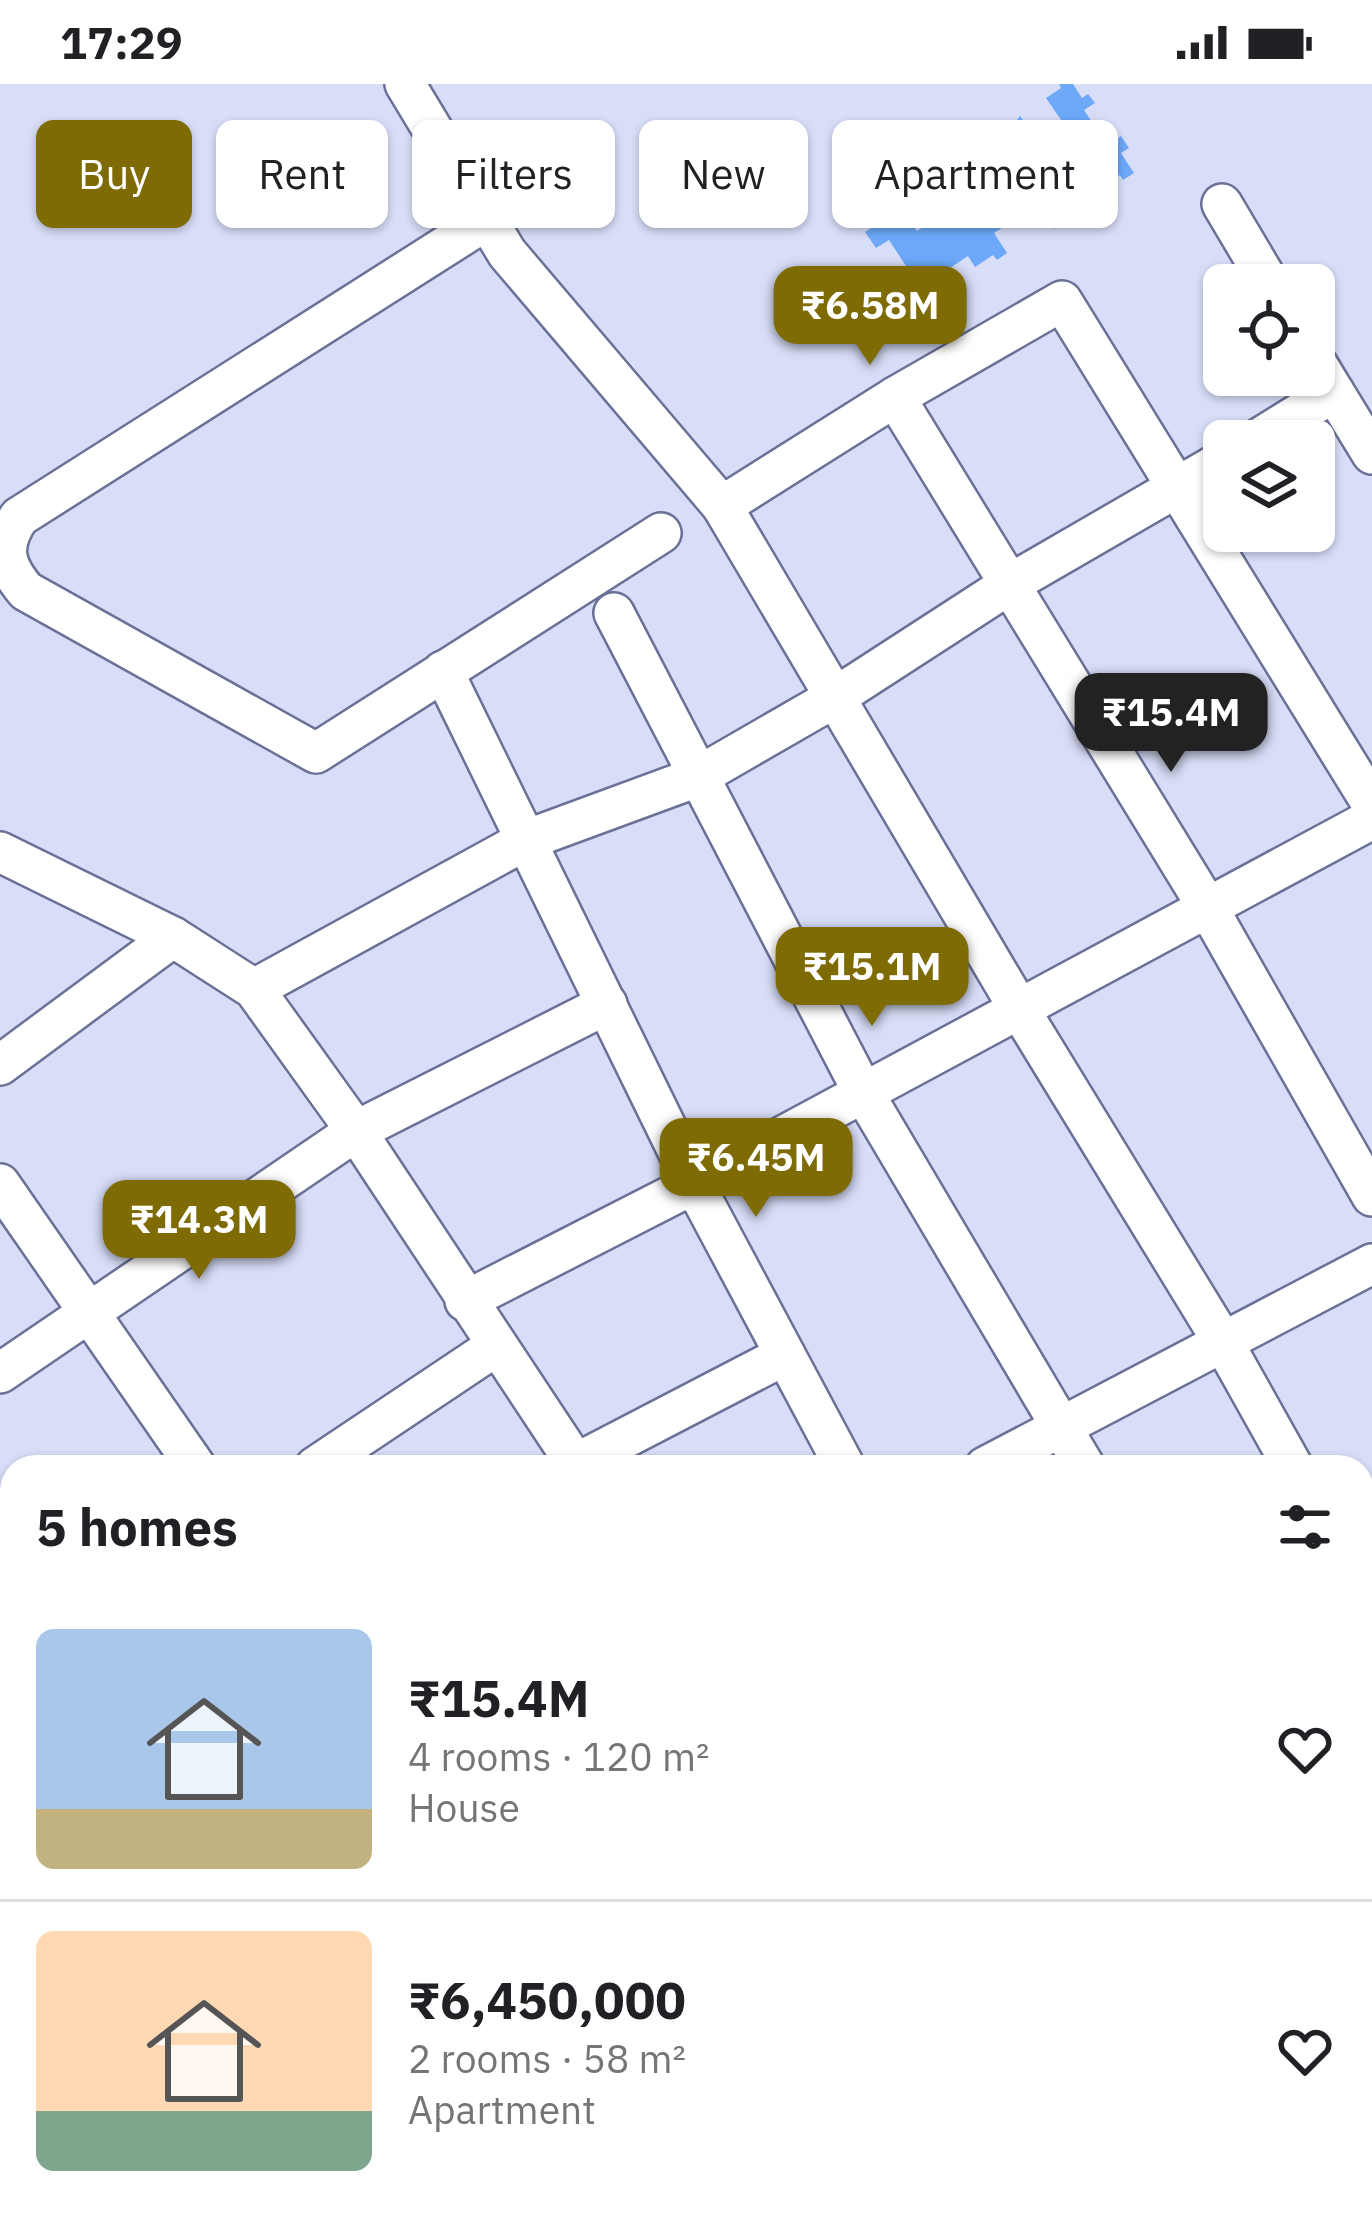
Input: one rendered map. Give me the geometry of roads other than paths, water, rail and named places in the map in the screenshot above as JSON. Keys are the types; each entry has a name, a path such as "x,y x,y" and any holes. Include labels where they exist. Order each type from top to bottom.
{"street":[{"path":"405,84 426,120"},
{"path":"1222,204 1258,264"},
{"path":"473,228 19,517 6,533 4,555 26,591 316,753 661,533"},
{"path":"489,228 722,506 1286,1455"},
{"path":"722,506 895,397 1061,301 1372,804"},
{"path":"1335,394 1372,454"},
{"path":"1277,420 1303,396"},
{"path":"895,397 1208,908 1372,1196"},
{"path":"254,989 526,840 697,777 834,698 1010,584 1203,473"},
{"path":"614,613 863,1092 1079,1455"},
{"path":"443,671 694,1184 838,1455"},
{"path":"465,1301 694,1184 1372,818"},
{"path":"0,852 173,937 254,989 356,1131 569,1455"},
{"path":"0,1064 173,937"},
{"path":"0,1373 356,1131 607,1004"},
{"path":"0,1184 188,1455"},
{"path":"1008,1455 1372,1264"},
{"path":"333,1455 496,1346"},
{"path":"595,1455 785,1355"}]}
